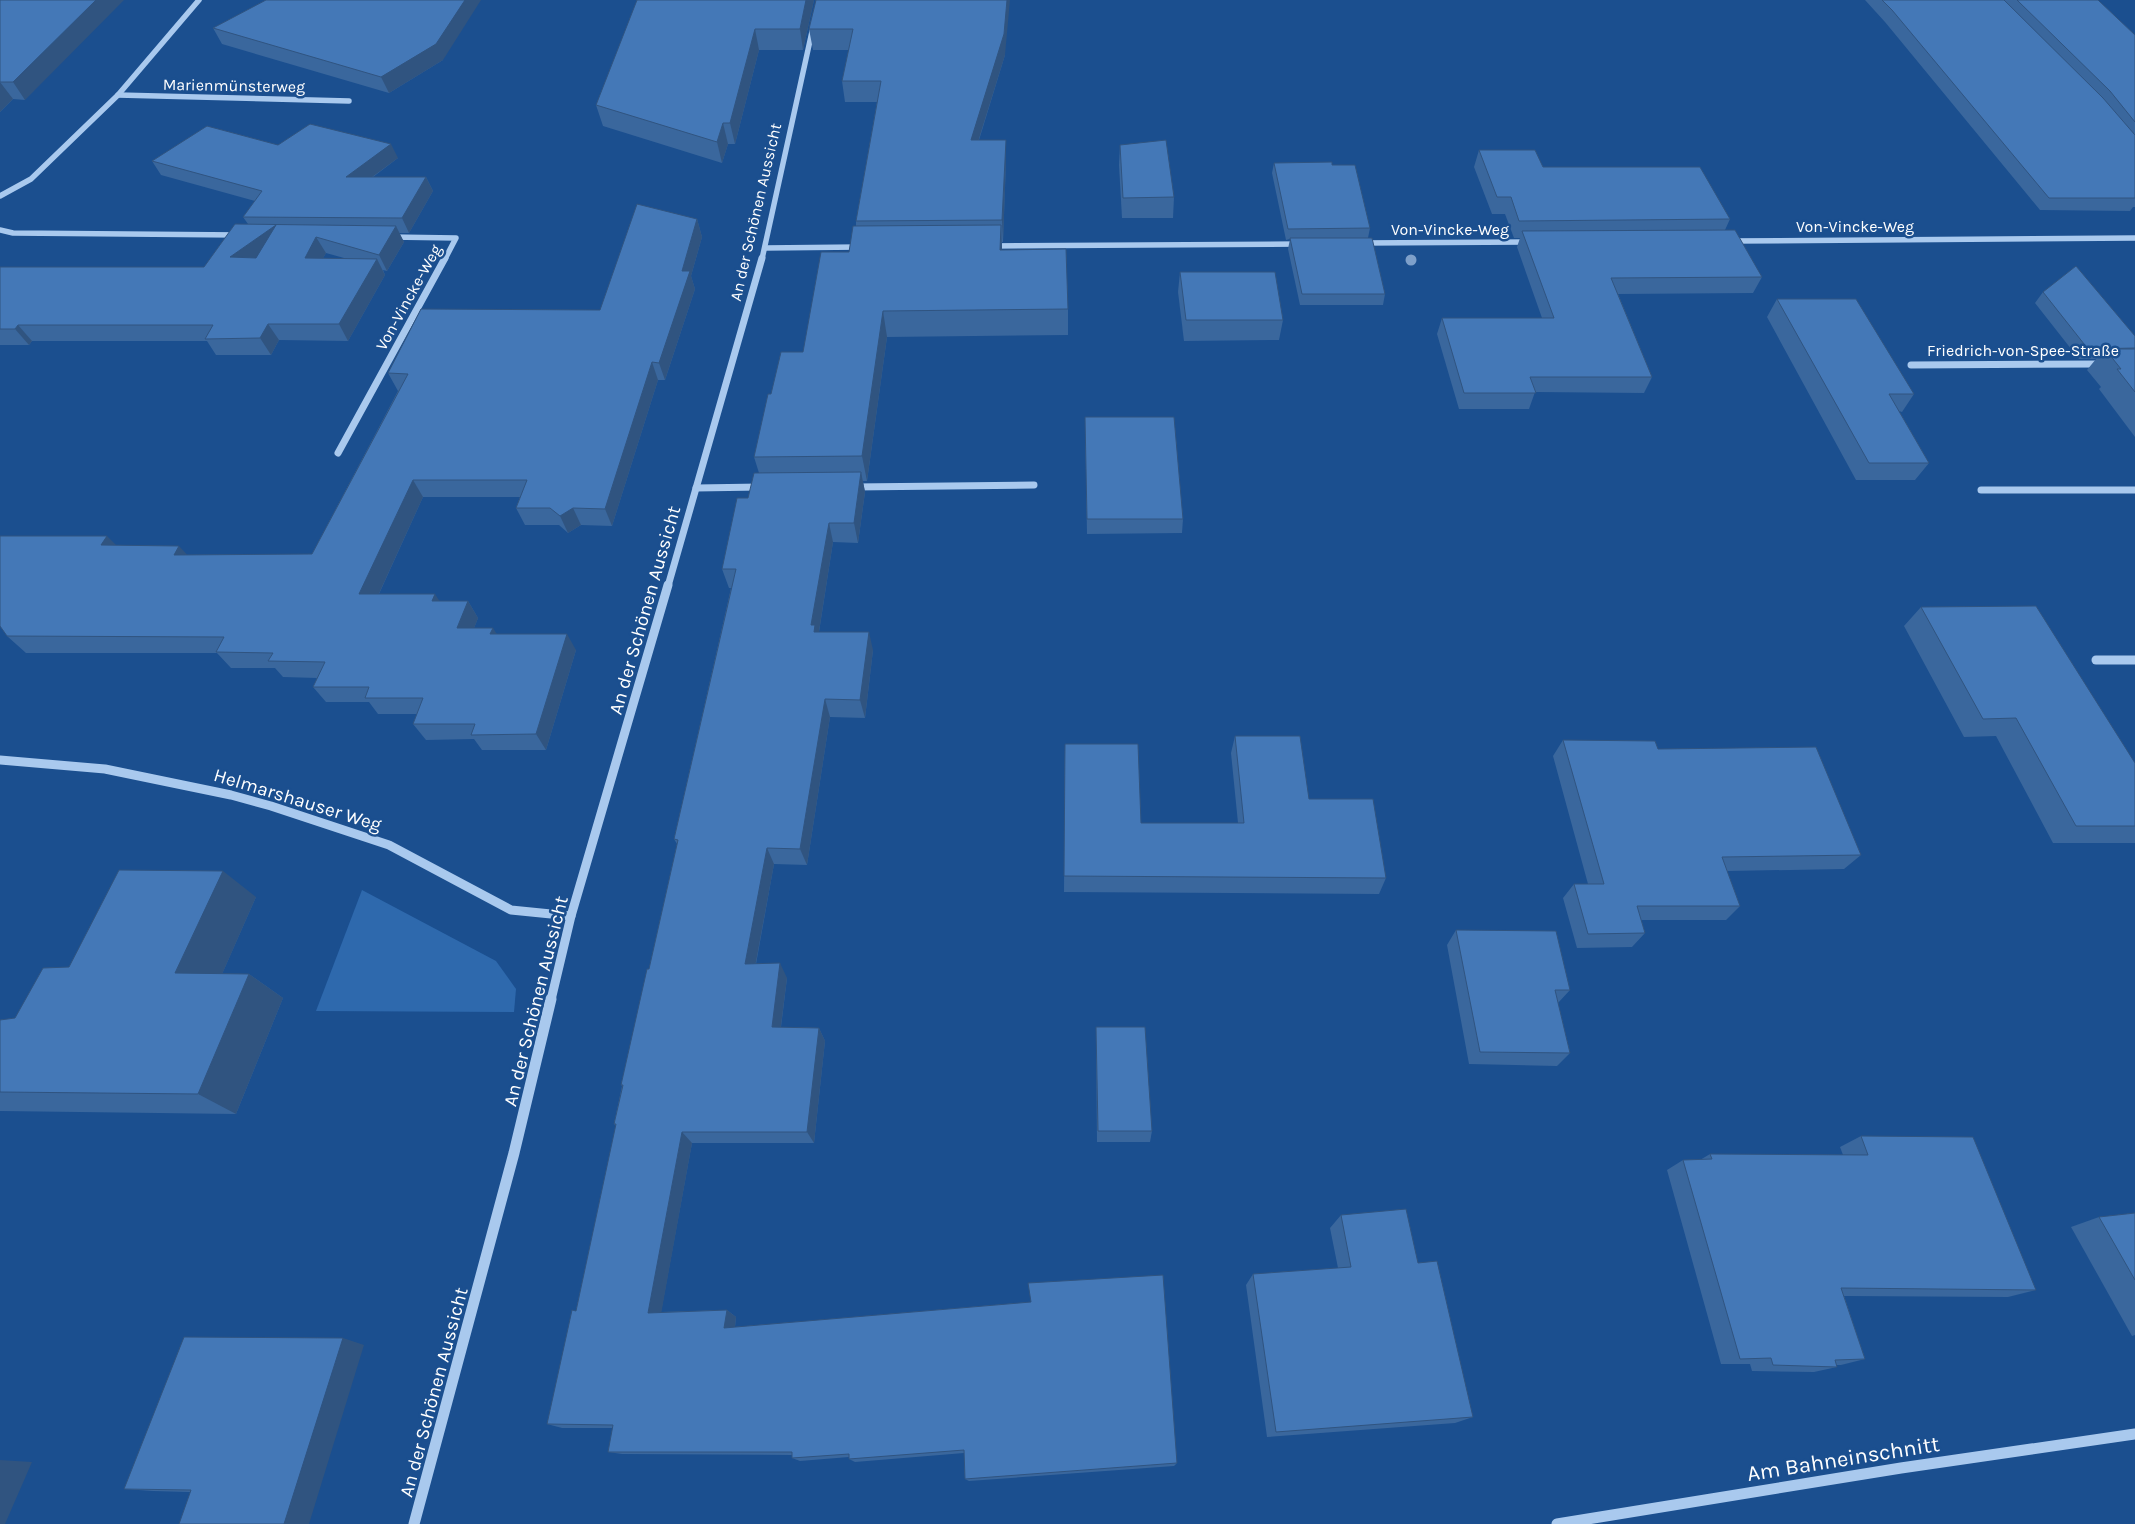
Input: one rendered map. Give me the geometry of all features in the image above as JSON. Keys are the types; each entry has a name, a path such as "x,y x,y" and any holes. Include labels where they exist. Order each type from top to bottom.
{"street":[{"name":"Marienmünsterweg","path":"0,196 31,179 118,95 199,0"},
{"name":"An der Schönen Aussicht","path":"414,1524 514,1153 571,916 628,729 765,248 815,17"},
{"name":"Marienmünsterweg","path":"118,95 349,101"},
{"path":"0,230 13,233 249,236"},
{"name":"Von-Vincke-Weg","path":"338,453 456,238 387,237"},
{"name":"Von-Vincke-Weg","path":"1718,241 2135,238"},
{"name":"Von-Vincke-Weg","path":"1350,243 1539,242"},
{"path":"983,246 1311,244"},
{"path":"765,248 864,247"},
{"name":"Friedrich-von-Spee-Straße","path":"1911,365 2106,364"},
{"path":"845,487 1034,485"},
{"name":"An der Schönen Aussicht","path":"696,488 766,487"},
{"path":"1981,490 2135,490"},
{"path":"2096,660 2135,660"},
{"name":"Helmarshauser Weg","path":"0,760 105,769 231,794 389,845 511,910 571,916"},
{"name":"Am Bahneinschnitt","path":"1558,1524 1902,1468 2135,1434"}],"shaded area":[{"path":"362,890 496,961 516,989 514,1012 316,1011"}],"building":[{"path":"0,0 96,0 13,82 0,82"},
{"path":"266,0 465,0 436,44 381,77 213,28"},
{"path":"637,0 806,0 800,29 755,29 730,123 723,123 717,142 596,105"},
{"path":"816,0 1007,0 1004,34 971,140 1006,140 1002,220 856,221 881,81 842,81 853,29 809,29"},
{"path":"1882,0 2004,0 2103,98 2135,135 2135,198 2049,198"},
{"path":"2017,0 2098,0 2135,35 2135,122 2110,91"},
{"path":"310,124 391,144 346,177 426,177 402,218 243,217 262,191 152,161 207,126 278,145"},
{"path":"1166,140 1174,197 1123,198 1120,145"},
{"path":"1479,150 1535,150 1543,167 1700,167 1730,219 1519,221 1511,197 1497,197"},
{"path":"1332,162 1332,165 1355,165 1370,228 1288,229 1274,163"},
{"path":"637,204 697,219 682,271 690,271 659,363 652,362 605,509 573,508 560,516 550,508 516,508 527,480 413,480 359,594 435,594 432,601 468,601 457,628 493,628 490,634 567,634 536,734 471,735 475,724 413,724 423,698 365,698 369,687 313,687 325,662 268,661 273,653 216,652 224,637 7,636 0,626 0,536 107,536 101,545 179,546 174,555 312,554 408,374 388,373 421,309 600,310"},
{"path":"235,224 396,226 379,255 316,237 305,258 377,259 339,324 268,324 260,338 205,339 213,325 18,325 15,329 0,329 0,267 204,267","holes":["276,225 256,258 230,257"]},
{"path":"1001,225 1000,250 1066,249 1068,309 883,311 862,456 754,457 768,394 771,394 781,352 803,352 821,252 849,252 853,226"},
{"path":"1735,230 1762,277 1611,278 1652,377 1530,377 1536,393 1464,393 1442,318 1554,318 1522,231"},
{"path":"1290,238 1372,238 1385,294 1302,294"},
{"path":"2076,266 2135,336 2135,348 2088,349 2043,292"},
{"path":"1180,272 1275,272 1283,320 1186,320"},
{"path":"1777,299 1856,299 1914,394 1889,394 1929,463 1869,463"},
{"path":"2105,349 2135,349 2135,392 2117,369 2121,369"},
{"path":"1085,417 1174,417 1183,519 1087,519"},
{"path":"861,472 854,523 829,523 811,625 815,625 814,632 869,632 860,700 825,699 800,849 767,848 745,964 780,963 772,1027 819,1028 807,1132 682,1132 648,1313 727,1310 724,1328 1031,1302 1028,1283 1163,1275 1177,1463 965,1479 964,1450 849,1459 849,1454 792,1458 792,1452 608,1452 613,1425 547,1424 572,1310 576,1311 616,1124 614,1124 623,1085 621,1085 678,840 674,839 736,569 722,569 737,498 748,498 754,473"},
{"path":"2036,606 2135,763 2135,826 2076,826 2016,718 1983,719 1921,607"},
{"path":"1235,736 1300,736 1309,799 1373,799 1386,878 1064,876 1065,744 1138,744 1141,823 1244,823"},
{"path":"1563,740 1655,741 1658,749 1816,747 1861,855 1722,857 1740,906 1637,906 1645,933 1588,934 1574,884 1604,884"},
{"path":"119,870 223,871 175,973 249,974 198,1094 0,1092 0,1020 15,1018 43,968 69,967"},
{"path":"1456,930 1556,931 1570,990 1555,990 1570,1053 1480,1052"},
{"path":"1096,1027 1145,1027 1152,1131 1098,1131"},
{"path":"1861,1136 1973,1137 2036,1290 1841,1288 1865,1359 1835,1360 1837,1367 1773,1365 1771,1358 1740,1359 1683,1160 1712,1159 1710,1154 1868,1155"},
{"path":"1406,1209 1418,1263 1437,1261 1473,1417 1276,1432 1253,1274 1351,1267 1341,1215"},
{"path":"2135,1213 2135,1280 2099,1217"},
{"path":"184,1337 343,1338 284,1524 179,1524 191,1490 124,1489"}]}
